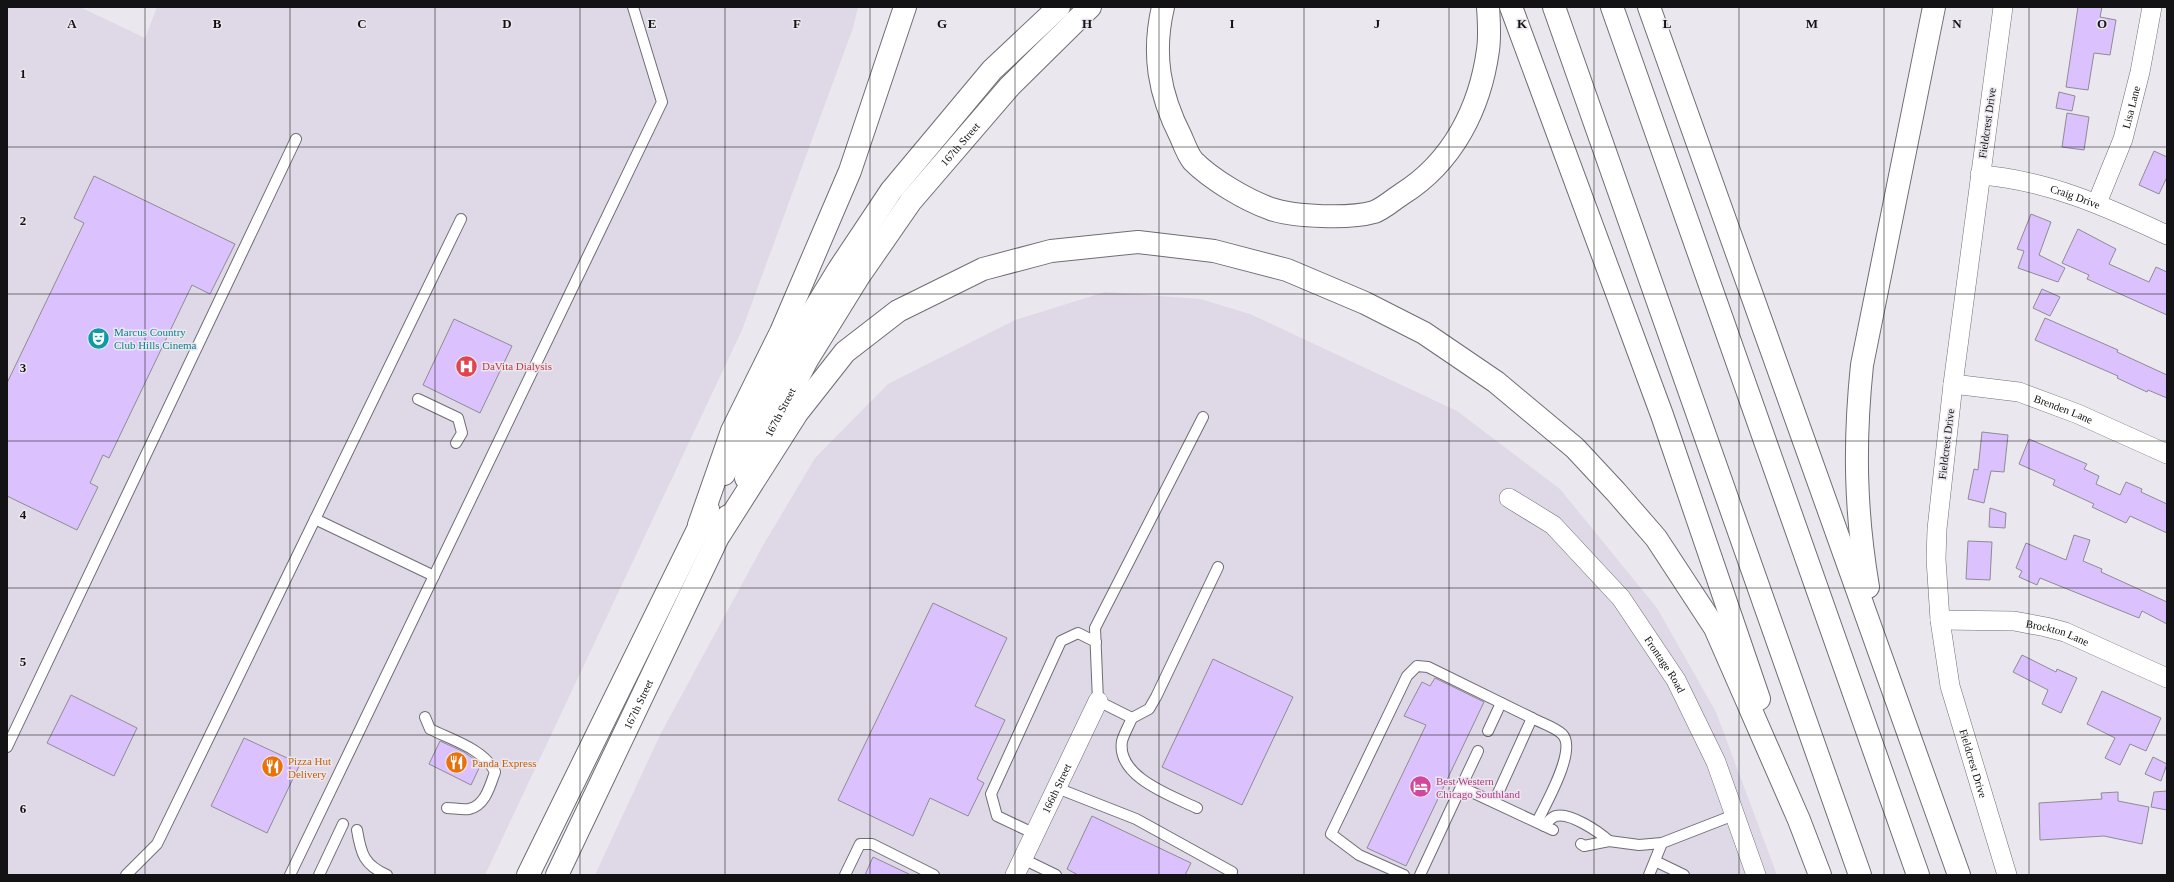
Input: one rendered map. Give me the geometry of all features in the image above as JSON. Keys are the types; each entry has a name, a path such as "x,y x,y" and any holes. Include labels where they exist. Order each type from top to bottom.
{"main road":[{"path":"700,525 732,431 781,332 850,171 905,7"},
{"name":"167th Street","path":"528,875 700,525 790,349 839,269 891,191 992,70 1059,7"},
{"name":"167th Street","path":"557,875 756,459 807,360 859,276 911,201 1010,86 1090,7"},
{"path":"1163,7 1158,30 1159,77 1168,112 1193,160 1227,187 1272,209 1324,217 1375,212 1418,184 1445,156 1466,126 1480,92 1489,48 1488,7"},
{"path":"1511,7 1662,415 1750,669 1799,820"},
{"path":"1554,7 1860,875"},
{"path":"1612,7 1918,875"},
{"path":"1649,7 1959,875"},
{"path":"1887,670 1869,592 1858,518 1856,464 1858,409 1862,365 1934,7"},
{"path":"720,534 797,413 845,352 898,312 983,269 1051,251 1138,242 1221,253 1287,270 1365,303 1424,333 1496,382 1575,448 1656,538 1715,628 1799,820 1820,875"}],"street":[{"name":"Fieldcrest Drive","path":"2003,7 1953,384 1936,529 1936,559 1940,620 1950,686 2007,875"},
{"name":"Lisa Lane","path":"2097,203 2123,139 2140,72 2152,7"},
{"name":"Craig Drive","path":"1980,175 1997,176 2046,186 2097,203 2167,234"},
{"name":"Brenden Lane","path":"1953,384 2019,392 2078,414 2167,454"},
{"name":"Frontage Road","path":"1509,498 1553,525 1621,598 1676,680 1716,762 1756,875"},
{"name":"Brockton Lane","path":"1940,620 2014,621 2046,627 2065,632 2167,678"},
{"name":"166th Street","path":"1019,867 1098,701"}],"lane":[{"path":"290,875 662,102 633,7"},
{"path":"7,747 296,139"},
{"path":"126,875 157,844 461,219"},
{"path":"418,399 458,418 462,433 456,443"},
{"path":"1132,718 1098,701 1095,628 1203,417"},
{"path":"315,518 434,576"},
{"path":"1198,808 1143,782 1123,759 1122,741 1132,718 1148,709 1156,698 1218,566"},
{"path":"1035,834 997,816 991,794 1061,642 1078,633 1096,642"},
{"path":"1404,875 1359,855 1331,834 1407,676 1417,666 1428,667 1562,734 1568,742 1566,759 1545,826"},
{"path":"1488,731 1500,703"},
{"path":"425,717 430,729 482,755 491,763 495,772 488,790 480,804 469,809 447,808"},
{"path":"1494,802 1532,718"},
{"path":"1420,875 1478,751"},
{"path":"1461,787 1545,826"},
{"path":"1057,788 1136,819 1232,872 1231,875"},
{"path":"1545,826 1552,818 1558,815 1595,829 1609,841"},
{"path":"1580,844 1584,846 1609,841 1639,845 1662,843 1734,815"},
{"path":"319,875 343,824"},
{"path":"357,830 362,854 373,868 387,875"},
{"path":"1649,875 1662,843"},
{"path":"845,875 860,844 872,844 934,875"},
{"path":"1655,861 1684,875"},
{"path":"1019,867 1056,875"}],"shaded area":[{"path":"7,7 80,7 145,38 157,7 858,7 853,28 742,330 485,875 7,875"},
{"path":"1105,292 1200,299 1250,314 1457,411 1560,489 1657,608 1716,712 1777,875 595,875 660,735 761,549 815,458 888,384 1015,320"}],"building":[{"path":"2078,7 2102,7 2100,17 2116,20 2110,55 2094,53 2088,90 2066,87"},
{"path":"2059,92 2075,96 2072,111 2056,108"},
{"path":"2067,113 2089,117 2084,150 2062,147"},
{"path":"2154,151 2167,157 2167,177 2159,194 2139,185"},
{"name":"Marcus Country Club Hills Cinema","path":"94,176 235,244 210,294 192,285 109,458 103,455 90,483 98,487 77,530 7,496 7,383 84,223 74,218"},
{"path":"2031,214 2051,222 2039,255 2065,268 2058,282 2018,268 2024,251 2017,249"},
{"path":"2078,229 2116,249 2109,264 2149,282 2156,267 2167,272 2167,315 2087,279 2089,275 2062,263"},
{"path":"2042,289 2060,297 2050,316 2033,308"},
{"path":"2045,318 2118,350 2117,352 2167,375 2167,398 2148,390 2147,392 2117,378 2118,376 2035,340"},
{"name":"DaVita Dialysis","path":"454,319 512,346 480,413 423,385"},
{"path":"1982,432 2008,435 2004,472 1991,471 1984,503 1968,499 1974,469 1978,470"},
{"path":"2029,439 2087,464 2084,469 2099,476 2096,484 2120,495 2126,482 2142,489 2141,492 2167,504 2167,533 2130,516 2126,523 2092,507 2094,504 2053,485 2055,480 2019,464"},
{"path":"1990,508 2006,513 2005,528 1989,527"},
{"path":"2074,535 2090,540 2083,561 2102,569 2101,572 2167,602 2167,624 2142,611 2139,618 2040,578 2037,585 2019,577 2022,571 2016,568 2026,543 2066,560"},
{"path":"1968,541 1992,542 1990,580 1966,579"},
{"path":"933,603 1007,638 975,706 1005,720 977,779 984,783 968,816 930,798 913,836 838,800"},
{"path":"2022,655 2056,672 2057,669 2077,678 2061,713 2042,704 2048,690 2013,672"},
{"path":"1213,659 1293,697 1242,805 1162,767"},
{"name":"Best Western Chicago Southland","path":"1435,678 1484,702 1406,866 1367,848 1426,725 1404,716 1422,682 1430,686"},
{"path":"2102,691 2161,718 2146,751 2130,744 2120,765 2105,758 2115,738 2087,724"},
{"path":"71,695 137,728 114,776 47,743"},
{"path":"244,738 300,764 267,833 211,806"},
{"name":"Panda Express","path":"440,741 464,752 481,764 471,785 429,764"},
{"path":"2153,757 2167,764 2161,781 2145,774"},
{"path":"2167,791 2167,810 2151,807 2154,792"},
{"path":"2118,792 2118,801 2149,807 2142,844 2104,836 2040,840 2039,803 2102,799 2101,793"},
{"path":"1092,816 1191,863 1185,875 1078,875 1067,869"},
{"path":"873,857 911,875 865,875"}],"place":[{"name":"Marcus Country Club Hills Cinema","path":"98,338"},
{"name":"DaVita Dialysis","path":"467,366"},
{"name":"Panda Express","path":"456,763"},
{"name":"Pizza Hut Delivery","path":"272,767"},
{"name":"Best Western Chicago Southland","path":"1420,787"}]}
